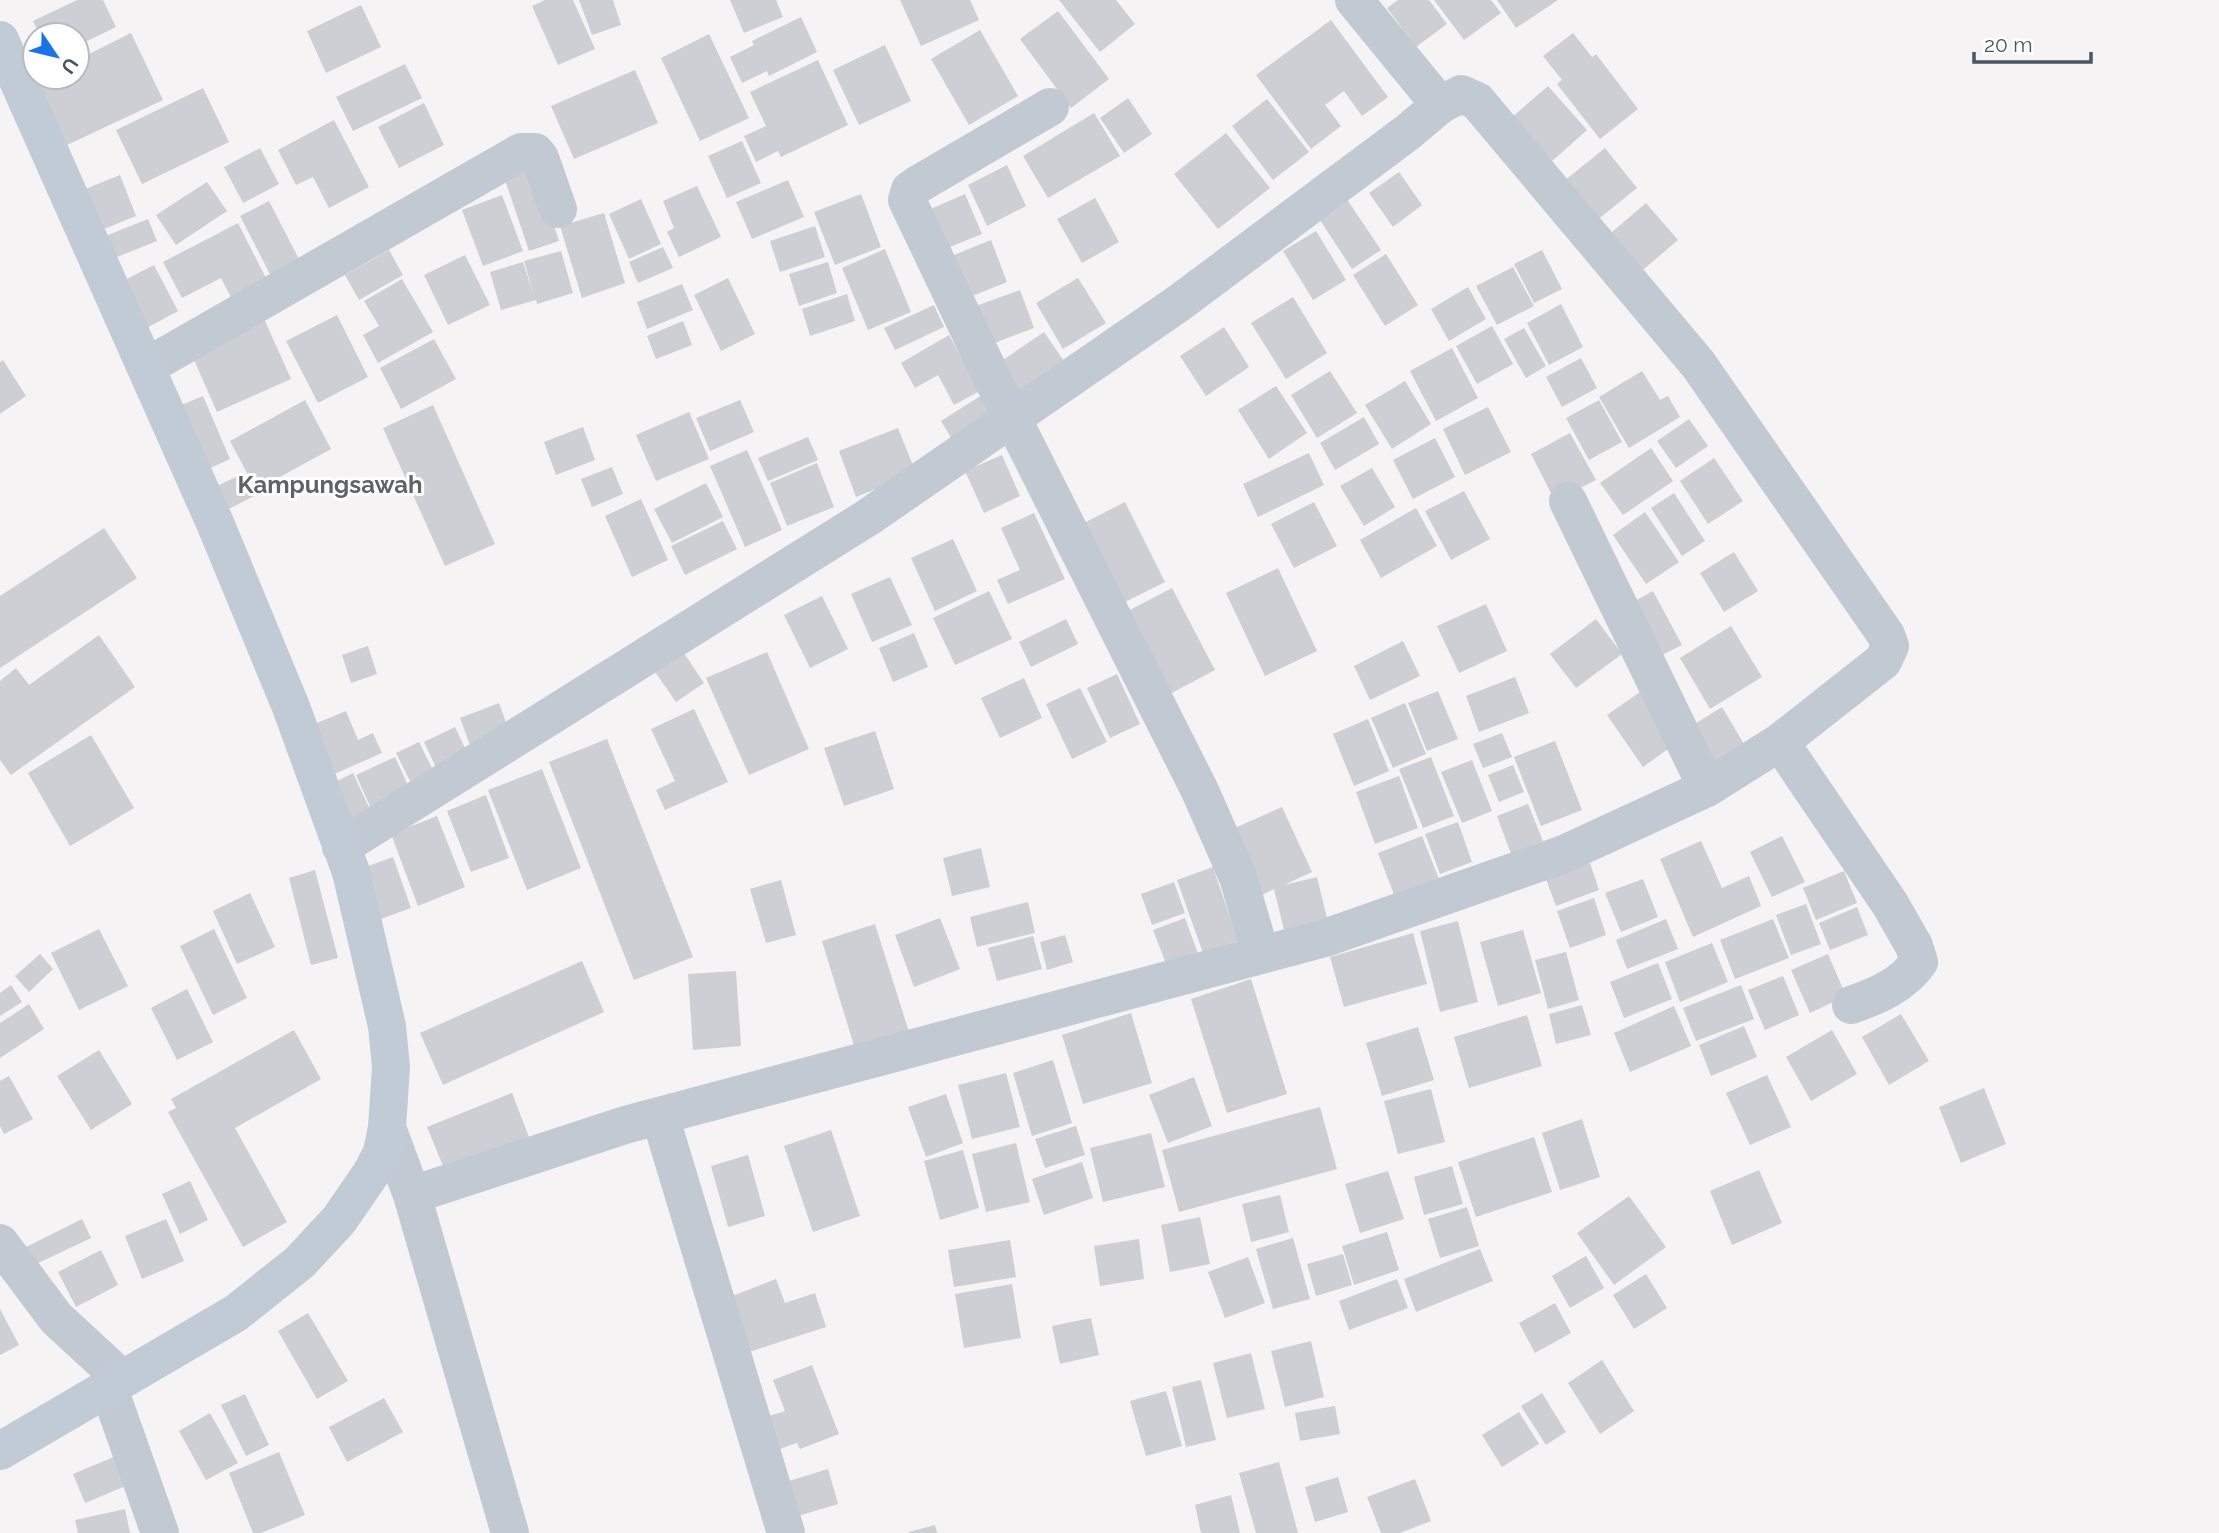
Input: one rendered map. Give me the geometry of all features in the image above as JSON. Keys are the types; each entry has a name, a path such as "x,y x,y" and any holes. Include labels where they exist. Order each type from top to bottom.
{"street":[{"path":"1354,0 1440,105"},
{"path":"0,40 8,78 146,367 290,707 351,872 387,1026 391,1067 387,1129 382,1152 372,1172 339,1220 300,1262 236,1313 0,1451"},
{"path":"341,847 867,518 1179,303 1440,105 1461,94 1468,94 1486,110 1698,364 1886,635 1890,646 1883,661 1780,742 1707,788 1564,854 1325,938 660,1116 412,1195"},
{"path":"1050,107 917,185 910,191 907,200 1013,419 1200,791 1238,877 1261,954"},
{"path":"146,367 521,152 535,152 540,158 558,209"},
{"path":"1568,501 1707,788"},
{"path":"1780,742 1890,904 1914,946 1919,962 1909,976 1874,997 1851,1005"},
{"path":"660,1116 786,1533"},
{"path":"387,1129 412,1195 510,1533"},
{"path":"0,1244 56,1318 115,1382 160,1533"}],"building":[{"path":"77,0 103,0 116,27 91,39 91,21 33,21"},
{"path":"545,0 573,0 595,49 558,65 532,6"},
{"path":"579,0 613,0 621,25 592,35"},
{"path":"730,0 776,0 783,17 744,33"},
{"path":"900,0 970,0 979,20 921,46"},
{"path":"1059,0 1116,0 1135,24 1100,52"},
{"path":"1398,0 1429,0 1447,24 1416,47 1387,8"},
{"path":"1434,0 1491,0 1501,13 1464,40"},
{"path":"1497,0 1558,0 1516,28"},
{"path":"361,5 381,47 326,73 307,31"},
{"path":"1058,11 1109,79 1071,108 1020,39"},
{"path":"801,17 817,52 769,76 767,71 742,83 730,57 754,45 752,41"},
{"path":"1331,20 1388,97 1362,116 1344,91 1325,105 1341,126 1311,149 1256,75"},
{"path":"980,30 1018,96 969,125 931,59"},
{"path":"131,33 163,100 67,145 41,91 91,91 91,53"},
{"path":"1573,33 1592,57 1596,54 1638,109 1600,139 1557,84 1562,80 1543,56"},
{"path":"709,34 749,118 700,141 661,58"},
{"path":"885,45 911,101 859,125 833,70"},
{"path":"818,60 848,125 781,157 778,151 756,162 744,136 766,126 750,92"},
{"path":"405,64 422,98 353,131 336,97"},
{"path":"635,70 658,123 574,159 551,106"},
{"path":"1548,86 1587,130 1550,163 1511,118"},
{"path":"203,88 229,142 142,184 116,130"},
{"path":"1128,98 1152,134 1124,153 1100,118"},
{"path":"1267,99 1309,152 1273,180 1232,126"},
{"path":"424,103 444,145 399,168 378,127"},
{"path":"1094,113 1120,156 1048,198 1023,156"},
{"path":"334,120 369,187 329,208 313,177 296,185 278,150"},
{"path":"1226,133 1270,188 1218,229 1174,174"},
{"path":"742,141 761,183 727,198 708,156"},
{"path":"260,148 279,184 243,203 224,167"},
{"path":"1605,148 1637,188 1591,225 1559,185"},
{"path":"1007,165 1026,206 987,226 968,185"},
{"path":"535,166 559,241 529,251 504,177"},
{"path":"1399,172 1422,205 1393,227 1369,193"},
{"path":"120,175 136,216 94,233 78,192"},
{"path":"788,180 804,217 752,239 736,202"},
{"path":"207,182 227,211 176,245 156,215"},
{"path":"697,186 721,237 679,257 667,232 674,228 663,201"},
{"path":"861,194 881,247 835,265 814,212"},
{"path":"965,194 982,234 940,251 924,212"},
{"path":"502,195 523,251 483,266 462,210"},
{"path":"1095,198 1119,242 1082,263 1057,219"},
{"path":"1346,198 1381,250 1352,269 1318,217"},
{"path":"641,199 661,244 629,259 609,214"},
{"path":"269,201 302,265 273,280 240,216"},
{"path":"1646,203 1678,240 1637,275 1605,238"},
{"path":"604,213 625,283 582,298 560,226"},
{"path":"148,219 157,241 112,259 103,237"},
{"path":"238,223 271,288 236,307 221,278 182,298 163,262"},
{"path":"815,226 825,257 780,272 770,241"},
{"path":"1316,231 1346,280 1313,300 1283,251"},
{"path":"991,240 1007,282 965,299 949,257"},
{"path":"663,247 673,268 638,283 629,262"},
{"path":"885,249 911,312 868,330 842,268"},
{"path":"389,250 403,275 359,300 345,275"},
{"path":"1542,250 1562,289 1534,303 1514,264"},
{"path":"561,251 573,293 537,304 536,300 501,310 490,272 523,262 534,296 524,261"},
{"path":"1386,254 1418,305 1385,326 1353,275"},
{"path":"465,255 490,305 448,325 424,275"},
{"path":"828,262 837,293 799,306 789,274"},
{"path":"154,265 178,311 145,329 121,282"},
{"path":"1513,267 1534,306 1497,325 1476,286"},
{"path":"728,278 755,334 721,351 694,295"},
{"path":"1078,278 1106,323 1063,349 1036,303"},
{"path":"402,279 433,332 378,363 363,335 379,326 364,301"},
{"path":"682,284 693,310 647,329 637,302"},
{"path":"1468,287 1486,319 1449,341 1431,309"},
{"path":"1020,290 1034,328 984,347 970,308"},
{"path":"847,294 855,321 810,336 802,309"},
{"path":"1293,297 1327,353 1286,379 1251,323"},
{"path":"1561,304 1583,347 1549,365 1527,323"},
{"path":"934,305 944,327 895,350 884,328"},
{"path":"261,312 291,379 217,412 187,344"},
{"path":"337,315 368,377 318,403 286,341"},
{"path":"683,321 692,345 656,359 647,336"},
{"path":"1492,326 1513,364 1477,384 1456,346"},
{"path":"1224,327 1249,367 1206,396 1180,356"},
{"path":"1524,328 1546,366 1526,378 1504,339"},
{"path":"1044,332 1066,364 1018,396 997,364"},
{"path":"949,335 980,391 954,405 938,375 915,388 901,363"},
{"path":"434,339 456,379 401,409 380,368"},
{"path":"1452,348 1478,398 1436,421 1410,371"},
{"path":"1581,358 1597,388 1562,407 1546,377"},
{"path":"3,360 26,396 0,414 0,362"},
{"path":"1330,371 1357,413 1317,438 1291,395"},
{"path":"1642,371 1660,400 1668,396 1680,417 1629,448 1599,397"},
{"path":"1405,381 1431,424 1392,449 1365,405"},
{"path":"1276,386 1307,433 1269,459 1238,410"},
{"path":"982,395 997,420 956,446 941,421"},
{"path":"203,396 230,459 202,472 174,408"},
{"path":"305,400 331,449 256,490 230,441"},
{"path":"740,400 754,432 710,451 696,418"},
{"path":"1599,400 1622,442 1589,460 1566,418"},
{"path":"433,405 495,544 445,566 383,428"},
{"path":"1488,407 1511,452 1465,475 1443,429"},
{"path":"689,412 709,459 656,481 636,435"},
{"path":"1364,417 1379,444 1335,470 1320,443"},
{"path":"1689,419 1708,446 1676,468 1657,441"},
{"path":"583,427 595,460 556,475 544,442"},
{"path":"898,428 916,473 856,497 839,451"},
{"path":"1570,433 1596,480 1555,501 1531,454"},
{"path":"808,437 818,460 768,481 758,458"},
{"path":"1435,438 1455,477 1413,499 1393,460"},
{"path":"1651,448 1673,481 1623,515 1600,483"},
{"path":"747,450 782,530 745,547 710,466"},
{"path":"1309,453 1324,485 1258,517 1243,484"},
{"path":"1002,455 1020,496 984,513 965,471"},
{"path":"1714,458 1743,501 1708,524 1680,481"},
{"path":"817,463 834,507 787,526 770,483"},
{"path":"612,467 623,494 592,507 581,479"},
{"path":"1372,468 1395,507 1364,526 1340,486"},
{"path":"242,474 254,496 221,513 209,490"},
{"path":"706,483 723,517 672,543 654,509"},
{"path":"1464,491 1490,539 1451,560 1425,511"},
{"path":"1674,493 1705,541 1682,556 1651,508"},
{"path":"641,499 668,560 632,577 605,516"},
{"path":"1125,502 1165,582 1117,606 1078,526"},
{"path":"1314,502 1337,546 1294,568 1271,524"},
{"path":"1416,508 1437,546 1381,578 1360,540"},
{"path":"1645,512 1679,562 1646,584 1613,535"},
{"path":"1034,513 1065,579 1008,604 997,580 1020,570 1001,528"},
{"path":"723,521 737,549 685,575 671,546"},
{"path":"104,528 137,578 0,668 0,596"},
{"path":"953,539 977,591 935,611 911,558"},
{"path":"1734,552 1758,591 1724,612 1700,573"},
{"path":"1278,568 1317,651 1265,676 1226,593"},
{"path":"890,577 912,625 872,642 851,594"},
{"path":"1172,588 1215,670 1164,697 1122,614"},
{"path":"989,591 1012,639 955,665 933,618"},
{"path":"1653,591 1682,645 1652,660 1624,607"},
{"path":"822,596 848,649 810,668 784,615"},
{"path":"1486,604 1507,651 1459,673 1437,626"},
{"path":"1066,619 1078,644 1031,667 1019,642"},
{"path":"1596,619 1622,654 1576,688 1550,654"},
{"path":"1731,626 1762,677 1710,709 1680,658"},
{"path":"914,633 928,667 893,682 879,648"},
{"path":"99,635 135,687 11,775 0,760 0,681 16,668 29,685"},
{"path":"1403,641 1420,676 1370,700 1354,666"},
{"path":"368,646 377,674 351,683 342,655"},
{"path":"682,650 704,683 676,702 653,669"},
{"path":"767,652 809,749 749,775 706,678"},
{"path":"1117,674 1140,724 1110,738 1087,688"},
{"path":"1515,677 1529,713 1479,732 1466,696"},
{"path":"1024,678 1042,718 1000,738 981,698"},
{"path":"1080,688 1107,742 1072,759 1046,704"},
{"path":"1438,691 1458,739 1427,751 1408,703"},
{"path":"1640,692 1675,744 1643,767 1607,715"},
{"path":"499,703 510,733 471,748 460,718"},
{"path":"1405,703 1426,754 1393,768 1371,718"},
{"path":"1722,707 1750,754 1711,778 1682,732"},
{"path":"694,709 728,782 665,810 656,790 675,781 651,729"},
{"path":"346,711 358,740 373,733 382,753 332,775 312,725"},
{"path":"1368,719 1389,771 1354,786 1333,734"},
{"path":"455,727 471,761 440,776 424,742"},
{"path":"875,731 894,789 844,806 824,748"},
{"path":"1502,733 1512,757 1483,768 1473,744"},
{"path":"91,735 134,808 70,846 28,773"},
{"path":"607,739 693,957 634,980 549,762"},
{"path":"1555,741 1582,810 1541,826 1514,757"},
{"path":"419,742 437,778 414,789 396,753"},
{"path":"395,757 412,794 373,813 356,775"},
{"path":"1431,757 1454,816 1423,828 1399,769"},
{"path":"1472,760 1492,811 1462,823 1441,772"},
{"path":"1513,765 1524,792 1499,802 1488,775"},
{"path":"542,769 581,868 527,890 488,790"},
{"path":"353,773 372,814 348,826 329,785"},
{"path":"1399,776 1418,828 1375,844 1356,792"},
{"path":"486,795 509,858 471,872 447,811"},
{"path":"1528,804 1543,841 1511,854 1497,816"},
{"path":"1282,807 1312,872 1284,885 1317,877 1327,918 1284,930 1274,889 1260,896 1230,830"},
{"path":"437,816 465,887 418,906 391,834"},
{"path":"1458,822 1472,862 1440,874 1425,834"},
{"path":"1422,836 1441,884 1397,902 1378,853"},
{"path":"1782,836 1805,882 1772,897 1750,852"},
{"path":"1701,841 1722,888 1749,876 1761,906 1693,937 1660,859"},
{"path":"981,848 990,887 952,896 943,858"},
{"path":"393,857 411,908 370,923 352,872"},
{"path":"1590,863 1599,890 1556,906 1546,879"},
{"path":"1213,867 1238,941 1203,953 1177,880"},
{"path":"315,870 338,958 311,965 289,878"},
{"path":"1844,871 1857,903 1816,920 1803,888"},
{"path":"1643,879 1658,917 1621,932 1605,893"},
{"path":"781,880 796,935 766,943 750,889"},
{"path":"1174,882 1185,913 1152,925 1141,894"},
{"path":"250,893 275,947 237,964 213,911"},
{"path":"1594,898 1606,935 1570,948 1557,911"},
{"path":"1028,902 1035,933 977,947 970,917"},
{"path":"1806,904 1821,944 1791,955 1776,915"},
{"path":"1857,907 1868,935 1830,950 1819,923"},
{"path":"940,918 960,969 914,987 895,935"},
{"path":"1185,918 1201,962 1170,974 1153,930"},
{"path":"1666,919 1678,949 1627,969 1616,940"},
{"path":"1773,919 1789,958 1735,979 1720,940"},
{"path":"1458,921 1478,1002 1440,1012 1420,931"},
{"path":"875,924 909,1032 855,1049 822,941"},
{"path":"99,929 128,986 79,1010 51,953"},
{"path":"214,929 247,998 213,1015 180,946"},
{"path":"1523,930 1541,993 1498,1006 1480,942"},
{"path":"1413,933 1427,984 1344,1007 1330,957"},
{"path":"1065,935 1073,962 1047,970 1040,942"},
{"path":"1033,936 1042,969 997,981 988,948"},
{"path":"1712,943 1728,982 1680,1002 1665,962"},
{"path":"1566,952 1579,1000 1548,1009 1535,960"},
{"path":"40,954 53,969 29,992 15,976"},
{"path":"1828,954 1846,996 1810,1013 1791,970"},
{"path":"582,961 604,1012 443,1085 420,1033"},
{"path":"1658,963 1672,999 1624,1018 1610,982"},
{"path":"736,971 741,1046 693,1050 688,974"},
{"path":"1783,976 1799,1015 1765,1030 1748,990"},
{"path":"1251,979 1287,1094 1227,1113 1191,999"},
{"path":"11,985 22,1002 0,1016 0,993"},
{"path":"1741,985 1754,1019 1696,1041 1683,1008"},
{"path":"187,989 213,1042 177,1060 151,1008"},
{"path":"29,1004 44,1029 0,1058 0,1023"},
{"path":"1582,1005 1591,1035 1556,1044 1549,1014"},
{"path":"1674,1006 1691,1046 1630,1072 1614,1033"},
{"path":"1131,1013 1152,1083 1083,1104 1062,1035"},
{"path":"1901,1014 1929,1061 1889,1085 1862,1037"},
{"path":"1527,1015 1542,1066 1469,1088 1454,1037"},
{"path":"1744,1026 1757,1057 1711,1076 1699,1045"},
{"path":"1418,1027 1434,1080 1382,1096 1366,1043"},
{"path":"294,1030 321,1079 235,1128 287,1222 243,1247 168,1112 176,1108 171,1099"},
{"path":"1832,1030 1857,1074 1811,1101 1786,1057"},
{"path":"99,1050 132,1104 91,1130 57,1076"},
{"path":"1053,1060 1072,1123 1032,1136 1013,1073"},
{"path":"1006,1073 1020,1127 972,1139 958,1085"},
{"path":"1767,1075 1791,1127 1750,1145 1726,1093"},
{"path":"9,1076 33,1119 4,1134 0,1126 0,1081"},
{"path":"1194,1077 1212,1126 1168,1143 1149,1095"},
{"path":"1984,1088 2006,1144 1961,1163 1939,1107"},
{"path":"1431,1089 1445,1142 1398,1154 1384,1101"},
{"path":"512,1093 532,1145 448,1178 427,1127"},
{"path":"946,1094 963,1143 926,1157 908,1107"},
{"path":"1320,1107 1337,1169 1179,1212 1162,1150"},
{"path":"1582,1119 1600,1177 1560,1190 1542,1133"},
{"path":"1076,1126 1085,1155 1045,1168 1035,1139"},
{"path":"831,1130 860,1216 813,1232 784,1146"},
{"path":"1151,1133 1165,1187 1103,1202 1090,1148"},
{"path":"1534,1137 1552,1192 1476,1217 1458,1162"},
{"path":"1016,1143 1030,1202 986,1212 972,1154"},
{"path":"963,1150 979,1208 940,1220 924,1161"},
{"path":"748,1155 765,1216 728,1227 711,1166"},
{"path":"1082,1162 1093,1198 1044,1215 1032,1179"},
{"path":"1452,1166 1463,1204 1424,1215 1414,1177"},
{"path":"1759,1170 1782,1223 1732,1245 1710,1191"},
{"path":"1388,1171 1404,1219 1360,1233 1345,1184"},
{"path":"190,1181 208,1220 180,1234 162,1194"},
{"path":"1280,1195 1289,1232 1251,1242 1242,1204"},
{"path":"1629,1196 1666,1247 1614,1285 1577,1233"},
{"path":"1467,1207 1479,1246 1440,1258 1428,1219"},
{"path":"1200,1217 1210,1264 1170,1272 1161,1225"},
{"path":"82,1219 91,1238 34,1265 26,1247"},
{"path":"166,1219 184,1261 142,1279 125,1236"},
{"path":"1387,1232 1399,1270 1354,1285 1342,1246"},
{"path":"1293,1238 1310,1299 1273,1309 1256,1249"},
{"path":"1139,1239 1144,1279 1100,1286 1094,1246"},
{"path":"1010,1240 1016,1277 954,1287 948,1250"},
{"path":"1480,1249 1493,1281 1416,1312 1404,1279"},
{"path":"101,1250 118,1285 76,1307 58,1272"},
{"path":"1343,1254 1352,1285 1316,1296 1307,1264"},
{"path":"1586,1256 1604,1288 1570,1308 1552,1276"},
{"path":"1248,1257 1265,1303 1225,1318 1208,1272"},
{"path":"1646,1274 1667,1308 1634,1329 1613,1295"},
{"path":"776,1279 785,1303 815,1293 826,1327 749,1352 732,1296"},
{"path":"1397,1279 1408,1308 1349,1330 1339,1301"},
{"path":"1012,1284 1021,1338 964,1348 955,1294"},
{"path":"1555,1303 1571,1333 1535,1353 1519,1323"},
{"path":"0,1309 19,1345 0,1355"},
{"path":"308,1313 348,1381 317,1399 278,1331"},
{"path":"1091,1318 1099,1355 1060,1364 1052,1326"},
{"path":"1311,1341 1324,1397 1285,1407 1271,1351"},
{"path":"1251,1353 1265,1409 1227,1418 1213,1363"},
{"path":"1602,1360 1634,1411 1600,1434 1568,1383"},
{"path":"812,1365 839,1434 800,1449 797,1443 777,1450 766,1417 785,1411 773,1380"},
{"path":"1201,1380 1216,1440 1186,1447 1172,1387"},
{"path":"1166,1391 1182,1446 1146,1456 1130,1401"},
{"path":"1542,1393 1566,1432 1546,1445 1521,1406"},
{"path":"245,1394 269,1445 246,1456 221,1405"},
{"path":"384,1398 403,1432 347,1462 329,1427"},
{"path":"1335,1406 1340,1434 1300,1441 1295,1413"},
{"path":"1519,1412 1539,1444 1502,1467 1482,1435"},
{"path":"210,1413 238,1463 206,1480 179,1431"},
{"path":"279,1452 305,1515 261,1533 253,1533 229,1473"},
{"path":"116,1456 128,1485 85,1503 73,1474"},
{"path":"1279,1462 1298,1533 1256,1533 1239,1473"},
{"path":"828,1469 838,1504 785,1520 776,1485"},
{"path":"1338,1477 1348,1512 1315,1522 1305,1487"},
{"path":"1415,1479 1431,1521 1400,1533 1381,1533 1367,1497"},
{"path":"1231,1495 1240,1533 1201,1533 1195,1505"},
{"path":"125,1509 130,1533 78,1533 75,1520"},
{"path":"935,1525 937,1533 909,1533 909,1532"}],"district":[{"name":"Kampungsawah","path":"330,485"}]}
